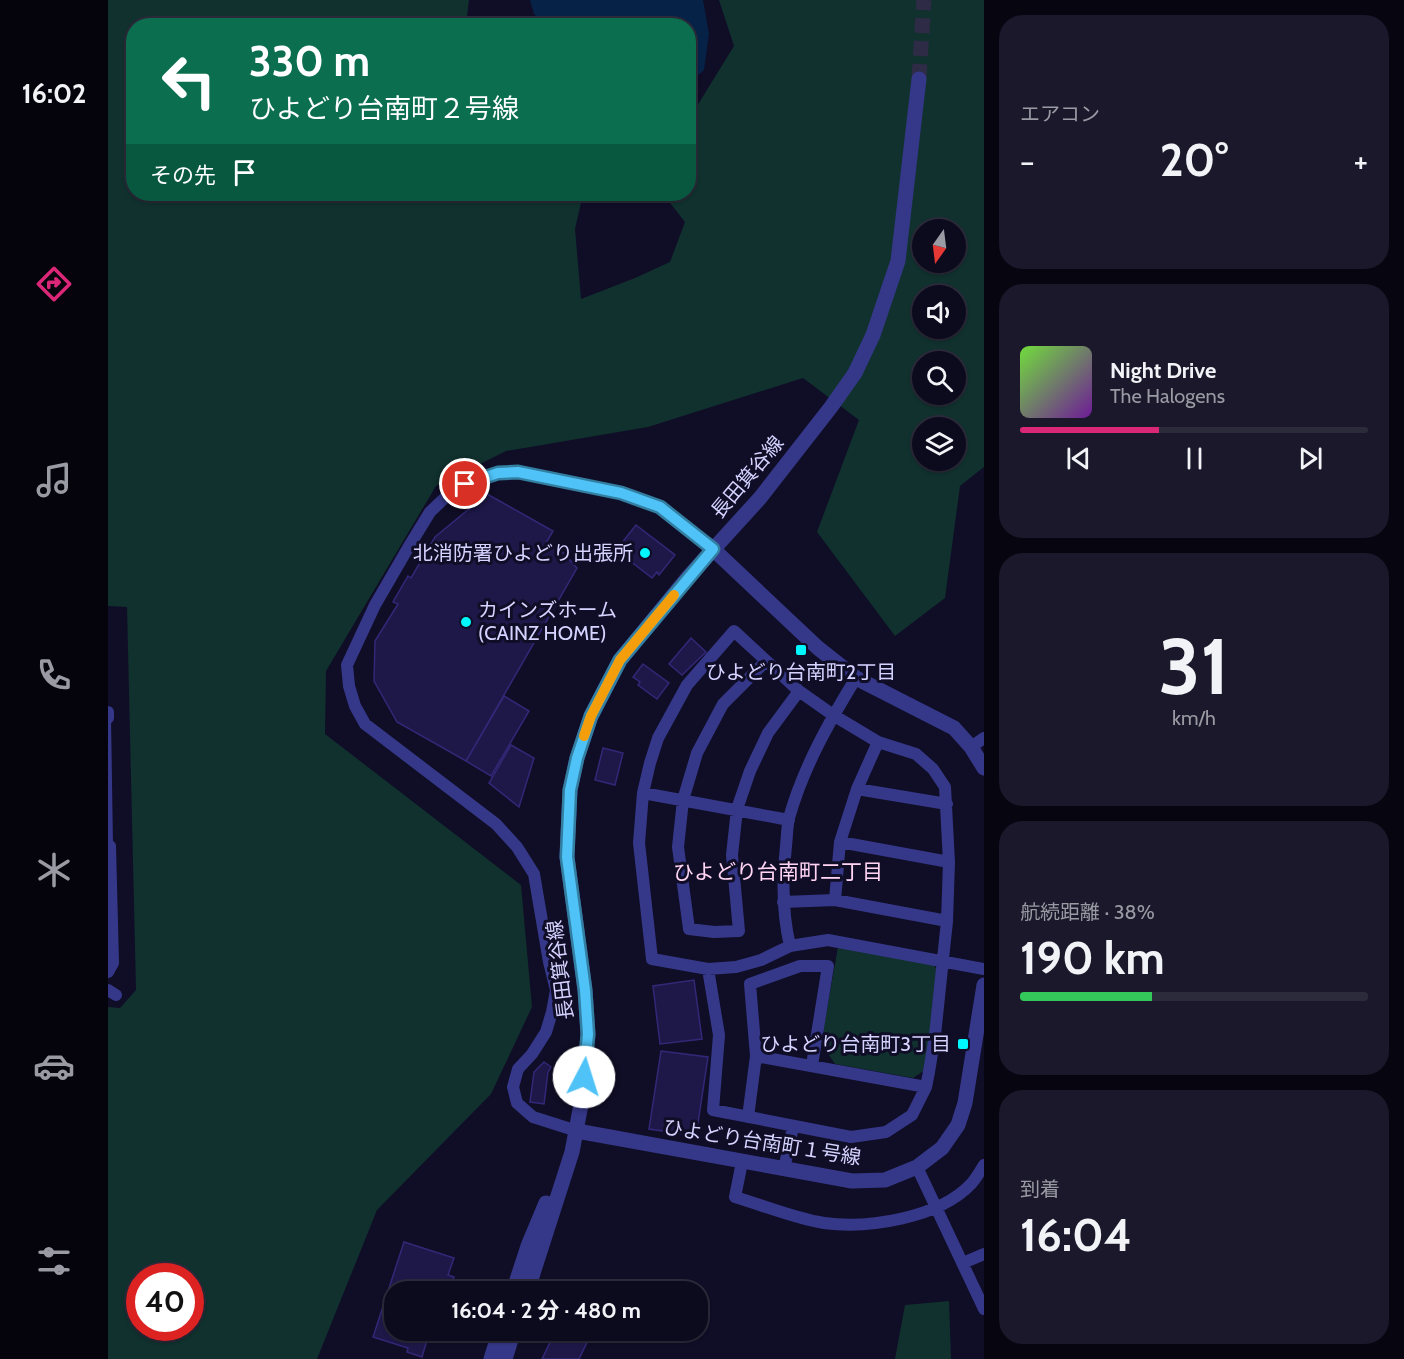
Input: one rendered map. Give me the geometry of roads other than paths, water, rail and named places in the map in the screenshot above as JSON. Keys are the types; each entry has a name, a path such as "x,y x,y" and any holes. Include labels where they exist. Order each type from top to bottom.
{"street":[{"name":"長田箕谷線","path":"530,1281 577,1131 588,1034 585,990 567,857 570,790 577,758 591,716 620,660 713,549 760,498 855,373 873,335 898,261 919,79"},
{"path":"577,1131 532,1117 517,1103 513,1087 518,1069 532,1054 546,1032 556,990 534,874 517,847 496,824 365,724 355,706 349,686 347,665 375,605 430,512 453,490 498,473 518,472 621,493 660,507 713,549 818,648 855,678 954,728 978,743 984,768"},
{"path":"708,969 719,1035 713,1110 851,1137 886,1132 912,1115 926,1087 944,961 948,862 945,787 933,769 915,754 878,742 799,691 734,631 687,685 671,712 658,738 643,793 639,843 652,958 708,969 736,967 761,960 790,946 828,940 944,961 984,969"},
{"path":"766,661 723,704 697,753 683,800 678,847 689,929 714,932 739,931 732,855 737,809 750,771 768,733 799,691"},
{"path":"790,946 784,921 783,902 789,820 809,764 833,715 855,678"},
{"path":"108,712 108,718"},
{"path":"835,900 840,842 857,789 878,742"},
{"path":"857,789 947,804"},
{"path":"643,793 789,820"},
{"path":"840,842 948,862"},
{"path":"108,972 112,963 110,846"},
{"path":"783,902 835,900 947,921"},
{"path":"748,1117 756,1056 750,984 800,966 828,966 812,1065"},
{"name":"ひよどり台南町１号線","path":"577,1131 852,1181 885,1180 917,1167 942,1148 958,1125 966,1103 984,985"},
{"path":"756,1056 926,1087"},
{"path":"784,1169 793,1127"},
{"name":"長田箕谷線","path":"517,1281 528,1246 577,1131"},
{"path":"742,1162 735,1197 821,1223 850,1225 884,1222 936,1209 971,1184 984,1165"},
{"path":"917,1167 984,1309"},
{"path":"971,1184 984,1186"},
{"path":"963,1263 984,1254"},
{"path":"491,1359 497,1341"},
{"path":"505,1359 511,1341"}],"lane":[{"path":"108,718 110,846"}],"water":[{"path":"530,0 703,0 709,34 704,70 696,77 696,18 538,18 534,14"}],"tunnel":[{"path":"919,79 924,0"}],"place":[{"name":"北消防署ひよどり出張所","path":"645,553"},
{"name":"カインズホーム (CAINZ HOME)","path":"466,622"},
{"name":"ひよどり台南町2丁目","path":"801,650"},
{"name":"ひよどり台南町3丁目","path":"963,1044"}],"district":[{"name":"ひよどり台南町二丁目","path":"778,872"}]}
